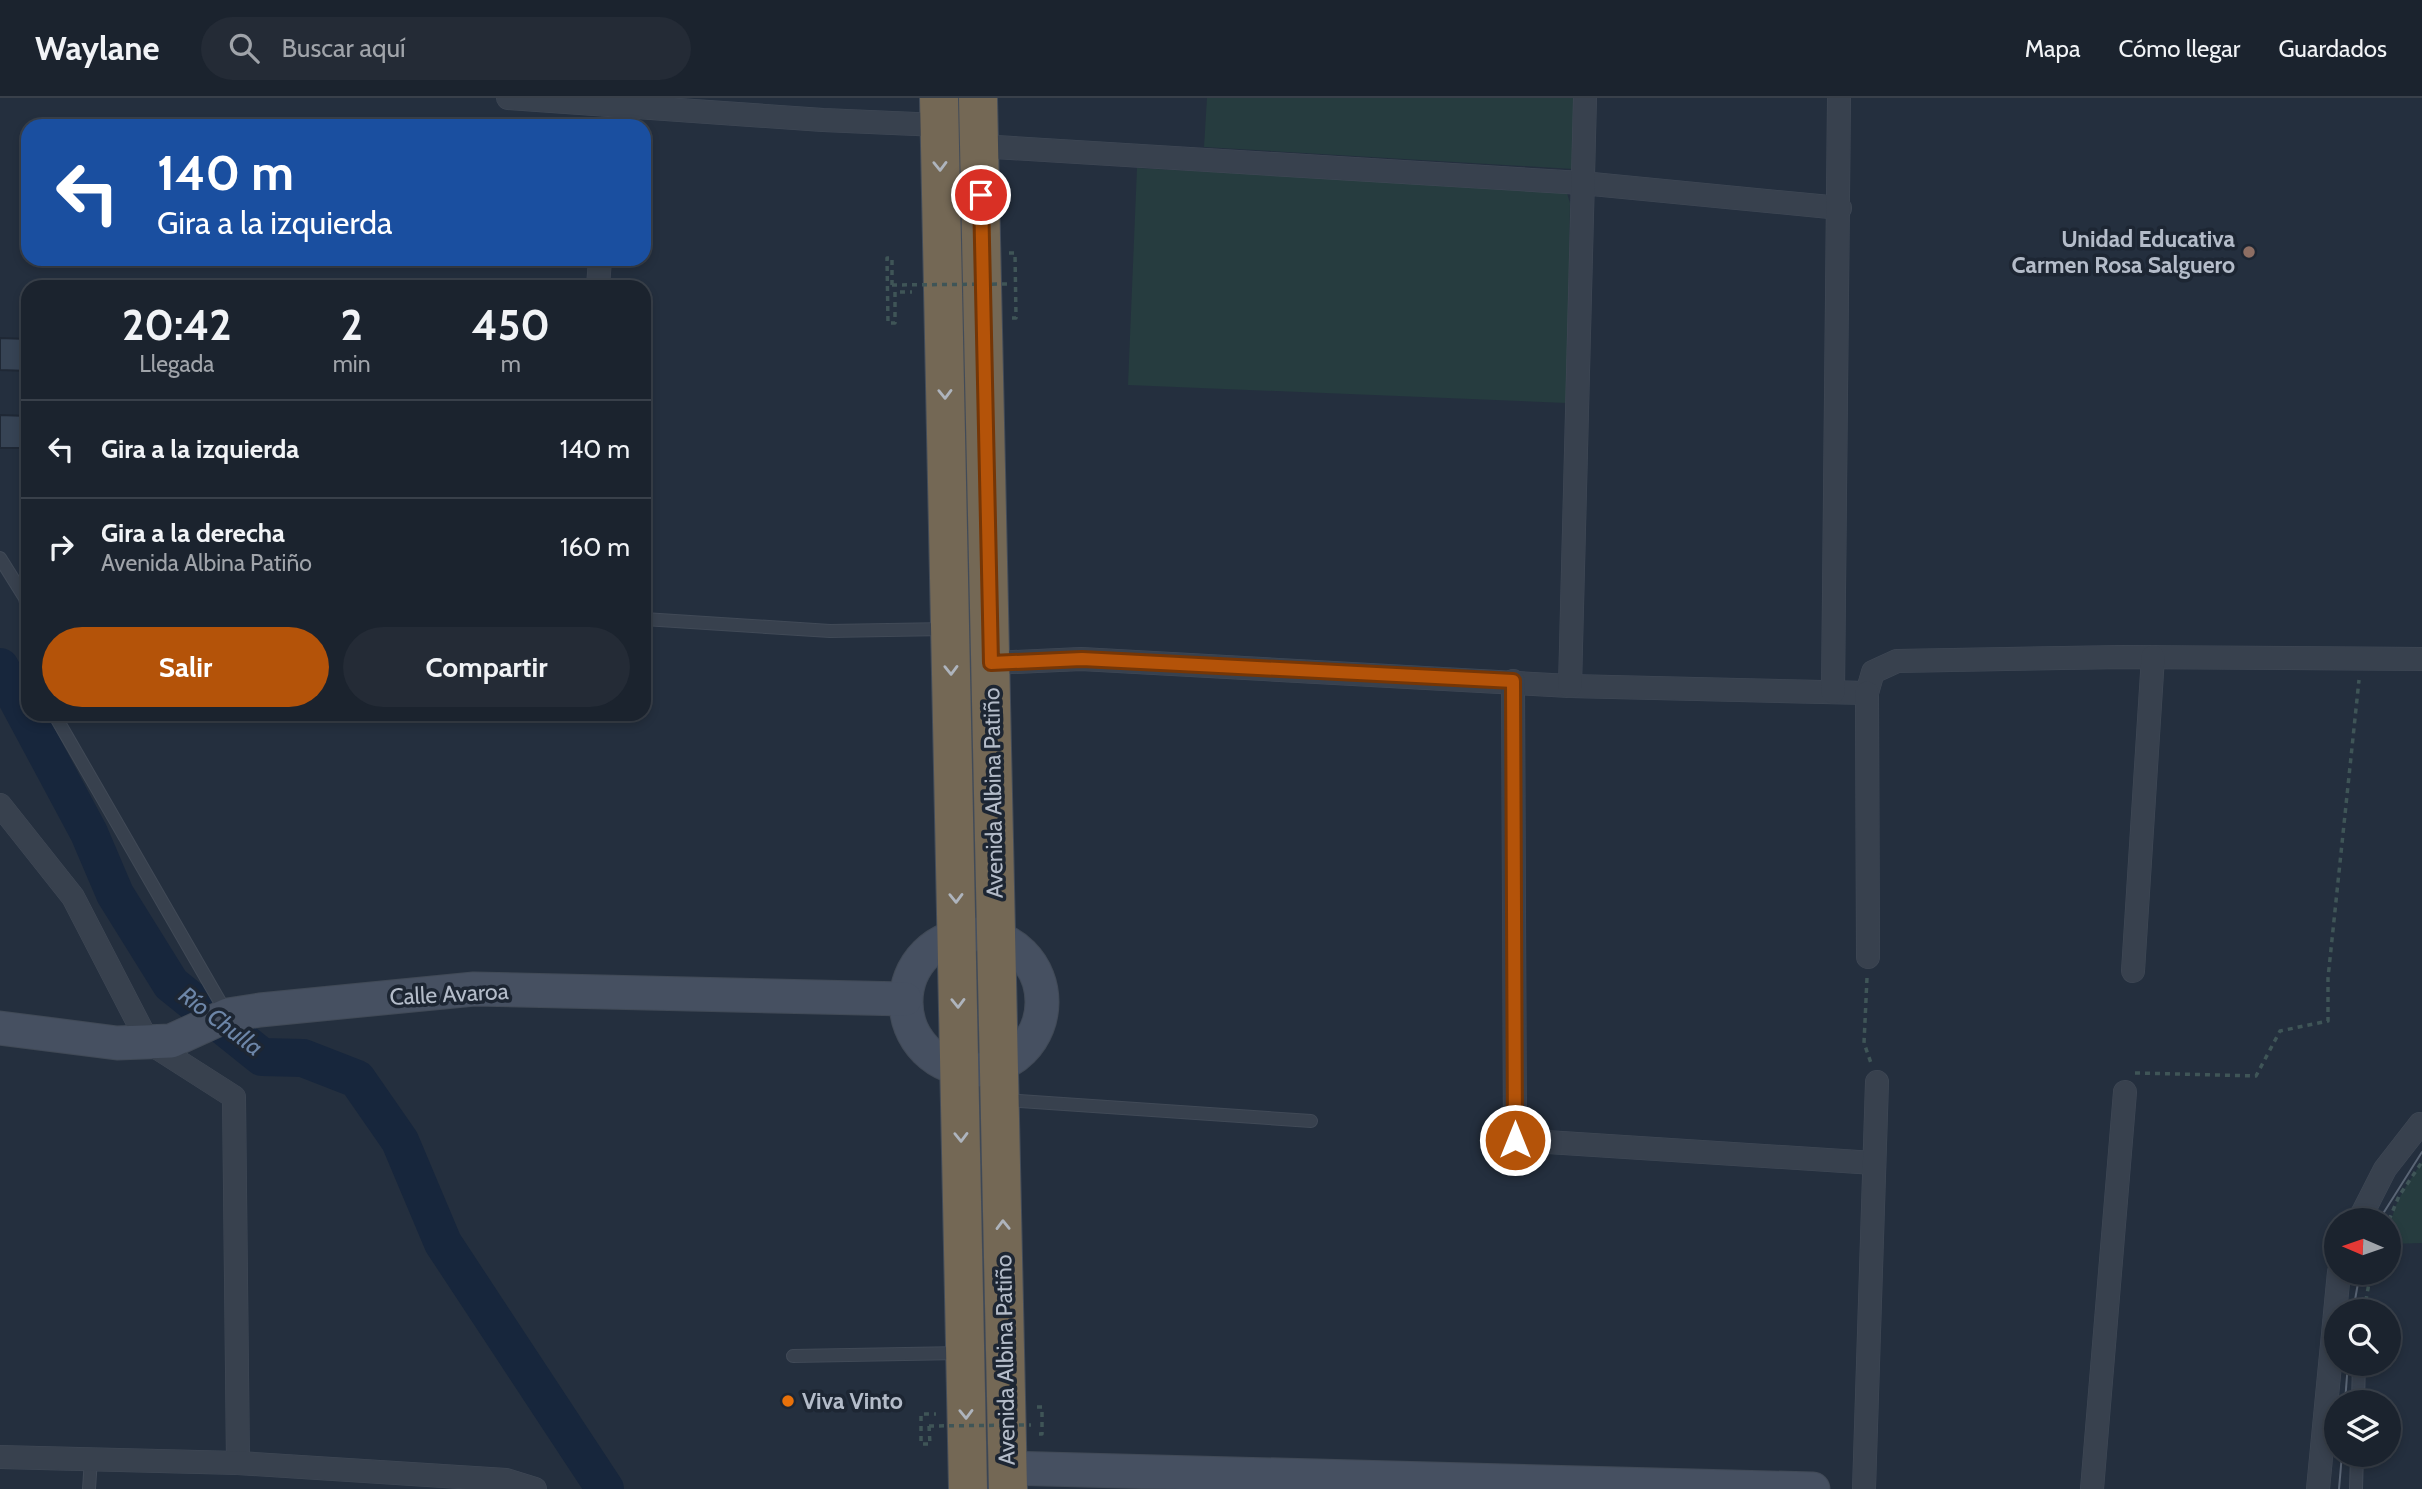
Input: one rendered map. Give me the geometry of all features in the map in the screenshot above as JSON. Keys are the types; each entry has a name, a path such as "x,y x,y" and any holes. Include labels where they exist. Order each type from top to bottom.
{"highway":[{"name":"Avenida Albina Patiño","path":"978,98 1007,1479"},
{"name":"Avenida Albina Patiño","path":"939,112 968,1489"}],"main road":[{"path":"997,939 980,935 957,937 937,945 920,960 909,978 905,999 907,1018 914,1037 925,1052 940,1062 959,1069 980,1070 1000,1083"},
{"name":"Calle Avaroa","path":"0,1028 117,1043 171,1041 227,1016 474,989 905,999"},
{"path":"1007,1479 1813,1489"}],"street":[{"path":"508,98 613,116 939,112"},
{"path":"1570,686 1585,98"},
{"path":"1833,692 1840,208 1839,98"},
{"path":"979,146 1583,183 1840,208"},
{"path":"2133,971 2153,657"},
{"path":"1868,957 1867,693 1873,672 1897,661 2153,657 2422,659"},
{"path":"991,663 1082,659 1570,686 1867,693"},
{"path":"1513,681 1515,1140 1874,1163"},
{"path":"0,805 73,897 148,1042 234,1097 238,1463"},
{"path":"1864,1489 1877,1082"},
{"path":"2092,1489 2125,1093"},
{"path":"2365,1208 2385,1169 2420,1124"},
{"path":"2318,1489 2338,1285"},
{"path":"0,1457 238,1463 506,1480 535,1489"}],"lane":[{"path":"0,558 21,590"},
{"path":"651,620 830,631 950,629"},
{"path":"58,721 227,1016"},
{"path":"1000,1083 1311,1121"},
{"path":"793,1356 965,1353"},
{"path":"89,1489 91,1460"},
{"path":"2356,1489 2357,1467"}],"path":[{"path":"895,292 895,323 888,323 887,258 892,258 892,285 1009,284"},
{"path":"2125,1093 2122,1072 2256,1076 2280,1031 2328,1021 2328,978 2362,658"},
{"path":"1868,957 1864,1043 1877,1082"},
{"path":"2394,1208 2422,1162"},
{"path":"921,1414 921,1444 930,1444 929,1426 1031,1425"}],"green space":[{"path":"1207,98 1580,98 1573,169 1204,147"},
{"path":"1137,168 1566,190 1570,203 1567,403 1128,385"},
{"path":"2422,1162 2422,1243 2401,1244 2401,1208 2395,1208"}],"building":[{"path":"0,338 21,339 21,371 0,370"},
{"path":"0,415 21,416 21,448 0,448"}],"waterway":[{"name":"Río Chulla","path":"0,667 21,706"},
{"name":"Río Chulla","path":"29,721 89,833 115,894 171,984 262,1057 303,1058 357,1079 400,1141 443,1243 605,1489"}],"tram line":[{"path":"2387,1208 2422,1152"},
{"path":"2355,1299 2358,1285"},
{"path":"2346,1390 2347,1376"},
{"path":"2339,1489 2341,1467"}],"place":[{"name":"Unidad Educativa Carmen Rosa Salguero","path":"2249,252"},
{"name":"Viva Vinto","path":"788,1401"}],"route":[{"path":"981,195 991,663 1082,659 1513,681 1515,1140"}]}
